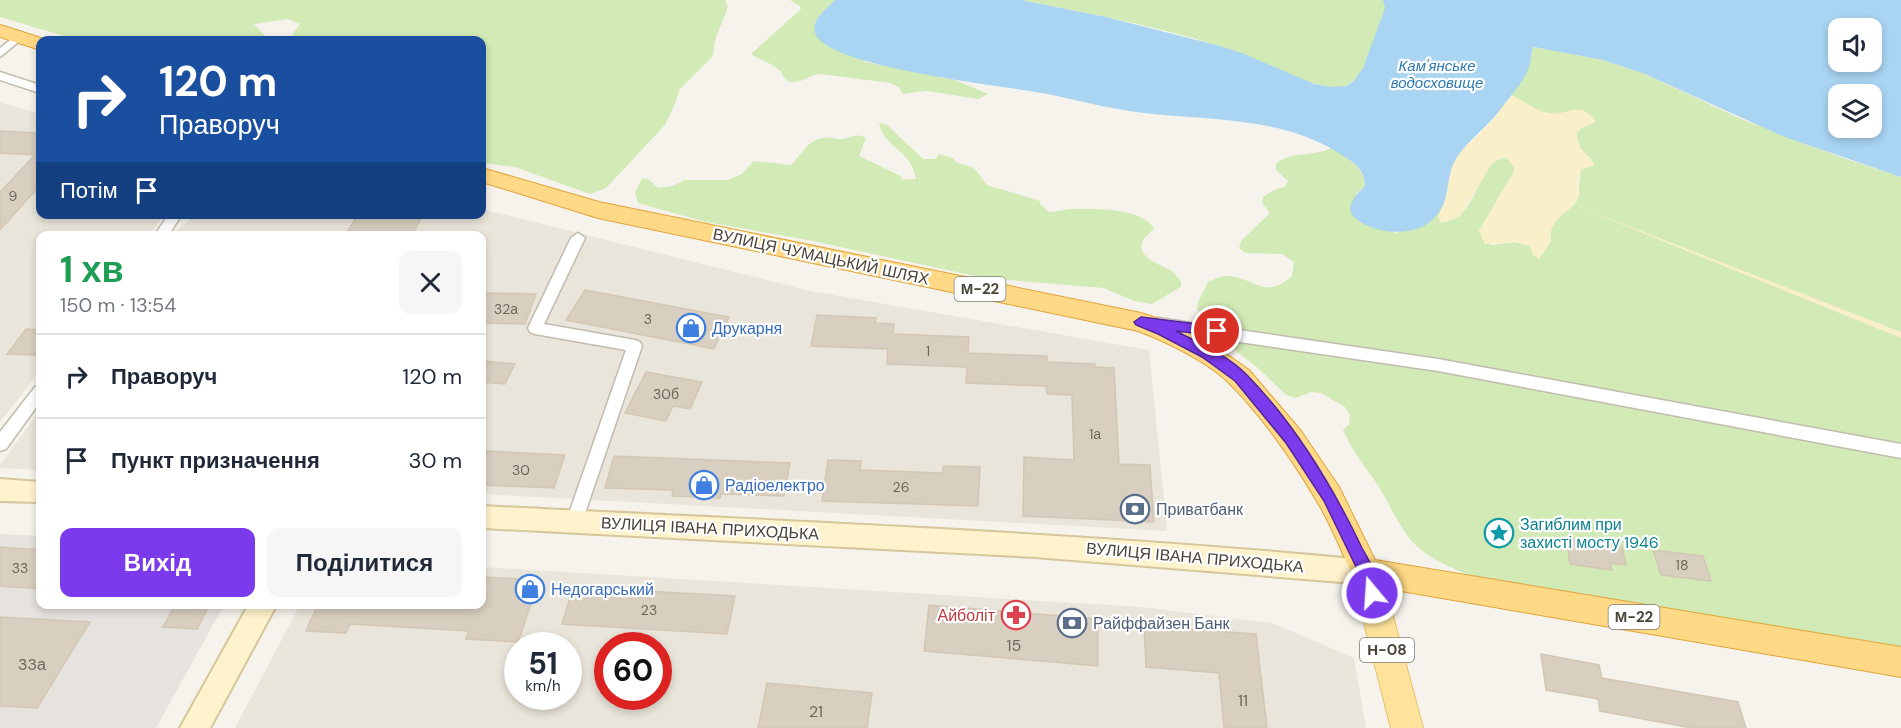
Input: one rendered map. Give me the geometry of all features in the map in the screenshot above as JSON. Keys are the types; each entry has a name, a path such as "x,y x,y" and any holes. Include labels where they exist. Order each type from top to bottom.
{"highway":[{"path":"9,34 36,43"},
{"name":"ВУЛИЦЯ ЧУМАЦЬКИЙ ШЛЯХ","path":"486,176 598,210 1141,322 1163,330 1206,353 1240,377 1291,439 1329,496 1366,572"},
{"name":"ВУЛИЦЯ ІВАНА ПРИХОДЬКА","path":"1366,572 1901,662"}],"main road":[{"path":"0,490 36,492"},
{"name":"ВУЛИЦЯ ІВАНА ПРИХОДЬКА","path":"486,517 1112,549 1245,559 1366,572"},
{"name":"Н-08","path":"1366,572 1407,728"},
{"path":"194,728 261,609"}],"street":[{"path":"0,54 9,34"},
{"path":"0,76 36,88"},
{"path":"574,522 635,346 535,328 578,238"},
{"path":"1141,322 1237,333 1409,361 1901,452"},
{"path":"0,444 36,396"}],"shaded area":[{"path":"0,102 36,113 36,219 162,219 151,231 36,231 36,376 0,422"},
{"path":"486,210 811,291 1149,350 1167,531 486,494 486,231 177,231 190,219 486,219"},
{"path":"36,416 36,470 0,468"},
{"path":"0,534 36,536 36,609 222,609 156,728 0,728"},
{"path":"486,567 1141,607 1272,623 1354,658 1366,728 235,728 298,609 486,609"}],"green space":[{"path":"0,0 725,0 728,7 715,40 713,56 679,90 665,125 606,188 590,194 515,167 486,163 486,36 292,36 300,24 288,19 254,24 265,36 64,36 0,17"},
{"path":"790,0 835,0 819,16 865,62 955,80 988,94 978,99 927,91 902,94 900,88 891,83 820,74 797,82 790,82 777,68 751,54 801,9"},
{"path":"1021,0 1901,0 1882,62 1882,18 1828,18 1828,72 1879,72 1875,84 1828,84 1828,92 1598,54 1383,13 1370,53 1360,73 1347,85 1329,87 1307,81 1239,53 1147,26"},
{"path":"1534,47 1603,60 1645,74 1741,119 1840,157 1901,177 1901,651 1503,588 1449,567 1429,556 1407,535 1343,430 1349,424 1350,415 1345,407 1321,393 1311,392 1296,398 1286,395 1235,350 1228,327 1221,321 1197,310 1198,302 1208,282 1216,279 1231,276 1268,287 1283,283 1292,276 1294,262 1282,254 1246,253 1239,248 1241,241 1270,213 1262,203 1263,197 1276,189 1285,187 1288,181 1276,170 1276,164 1289,157 1331,148 1354,163 1364,179 1365,186 1357,193 1359,222 1397,233 1438,213 1446,197 1439,216 1441,222 1454,219 1471,201 1489,167 1497,160 1507,158 1514,167 1514,171 1479,231 1491,245 1515,242 1530,246 1533,255 1551,236 1556,221 1577,201 1581,169 1591,166 1593,161 1580,148 1576,133 1581,128 1596,122 1586,112 1546,113 1511,95 1530,64"},
{"path":"879,123 886,124 923,159 936,159 939,154 953,158 956,162 974,168 987,185 1040,201 1040,204 1049,212 1070,209 1105,209 1140,217 1149,222 1154,229 1144,239 1141,245 1142,251 1150,260 1174,273 1181,282 1181,287 1152,304 1134,301 1104,288 984,278 808,240 706,222 638,203 635,193 642,178 648,179 658,188 673,186 685,180 728,180 742,174 754,161 791,165 808,145 826,138 841,139 857,136 866,138 859,156 901,176 902,180 916,179 909,161 886,138"}],"sand":[{"path":"1511,95 1544,112 1585,111 1596,122 1581,128 1576,133 1580,148 1595,165 1581,169 1577,186 1580,194 1574,205 1556,220 1550,232 1551,241 1539,259 1533,255 1530,245 1515,242 1485,244 1479,231 1514,171 1514,167 1507,158 1493,162 1460,216 1441,223 1438,216 1444,204 1452,166 1459,154 1489,124"},
{"path":"1574,205 1901,332 1901,338"}],"water":[{"name":"Кам'янське водосховище","path":"835,0 1021,0 1106,17 1216,45 1242,53 1314,84 1332,87 1346,86 1353,82 1363,68 1385,8 1383,0 1901,0 1901,177 1782,136 1645,74 1603,60 1534,47 1528,70 1518,86 1498,113 1454,162 1446,196 1434,218 1415,229 1392,232 1368,226 1354,217 1350,208 1355,197 1365,186 1361,171 1351,161 1319,142 1268,126 1125,110 883,66 851,56 827,45 815,33 814,28 817,19"}],"building":[{"path":"0,131 36,133 36,192 0,230 0,192 35,155 0,153"},
{"path":"355,219 420,219 414,231 348,231"},
{"path":"585,290 729,317 714,349 566,320"},
{"path":"486,293 536,294 525,324 486,323"},
{"path":"817,315 876,318 875,323 894,324 893,334 969,337 968,353 1047,356 1047,362 1095,364 1095,367 1114,368 1119,464 1150,465 1154,522 1023,516 1024,457 1074,460 1072,395 1047,394 1046,386 966,383 967,367 887,364 888,349 811,346"},
{"path":"26,329 36,330 36,355 7,354"},
{"path":"486,361 515,364 505,384 486,382"},
{"path":"646,372 702,382 690,409 673,406 666,421 625,413"},
{"path":"486,451 565,455 554,488 486,485"},
{"path":"614,456 790,463 784,496 721,494 720,498 672,496 673,490 605,488"},
{"path":"828,460 861,461 860,470 943,473 943,466 980,467 978,506 822,501"},
{"path":"1566,538 1622,547 1626,565 1610,563 1612,570 1570,564"},
{"path":"0,547 36,550 36,589 0,586"},
{"path":"1653,550 1703,556 1711,581 1661,575"},
{"path":"486,577 539,580 521,632 504,632 504,641 466,639 469,631 350,624 346,633 306,631 316,609 486,609"},
{"path":"573,587 735,596 727,634 562,624"},
{"path":"929,605 1098,619 1098,666 924,651"},
{"path":"173,609 207,609 197,629 163,627"},
{"path":"0,617 90,622 37,708 0,706"},
{"path":"1144,626 1256,634 1267,728 1224,728 1219,673 1146,667"},
{"path":"1541,654 1599,665 1602,678 1738,702 1746,728 1692,728 1600,711 1598,699 1546,690"},
{"path":"767,683 872,693 867,728 758,728"}],"place":[{"name":"Друкарня","path":"691,328"},
{"name":"Радіоелектро","path":"704,485"},
{"name":"Приватбанк","path":"1135,509"},
{"name":"Загиблим при захисті мосту 1946","path":"1499,533"},
{"name":"Недогарський","path":"530,589"},
{"name":"Айболіт","path":"1016,615"},
{"name":"Райффайзен Банк","path":"1072,623"}],"route":[{"path":"1217,331 1141,322 1163,330 1206,353 1240,377 1291,439 1329,496 1366,572 1372,593"}]}
